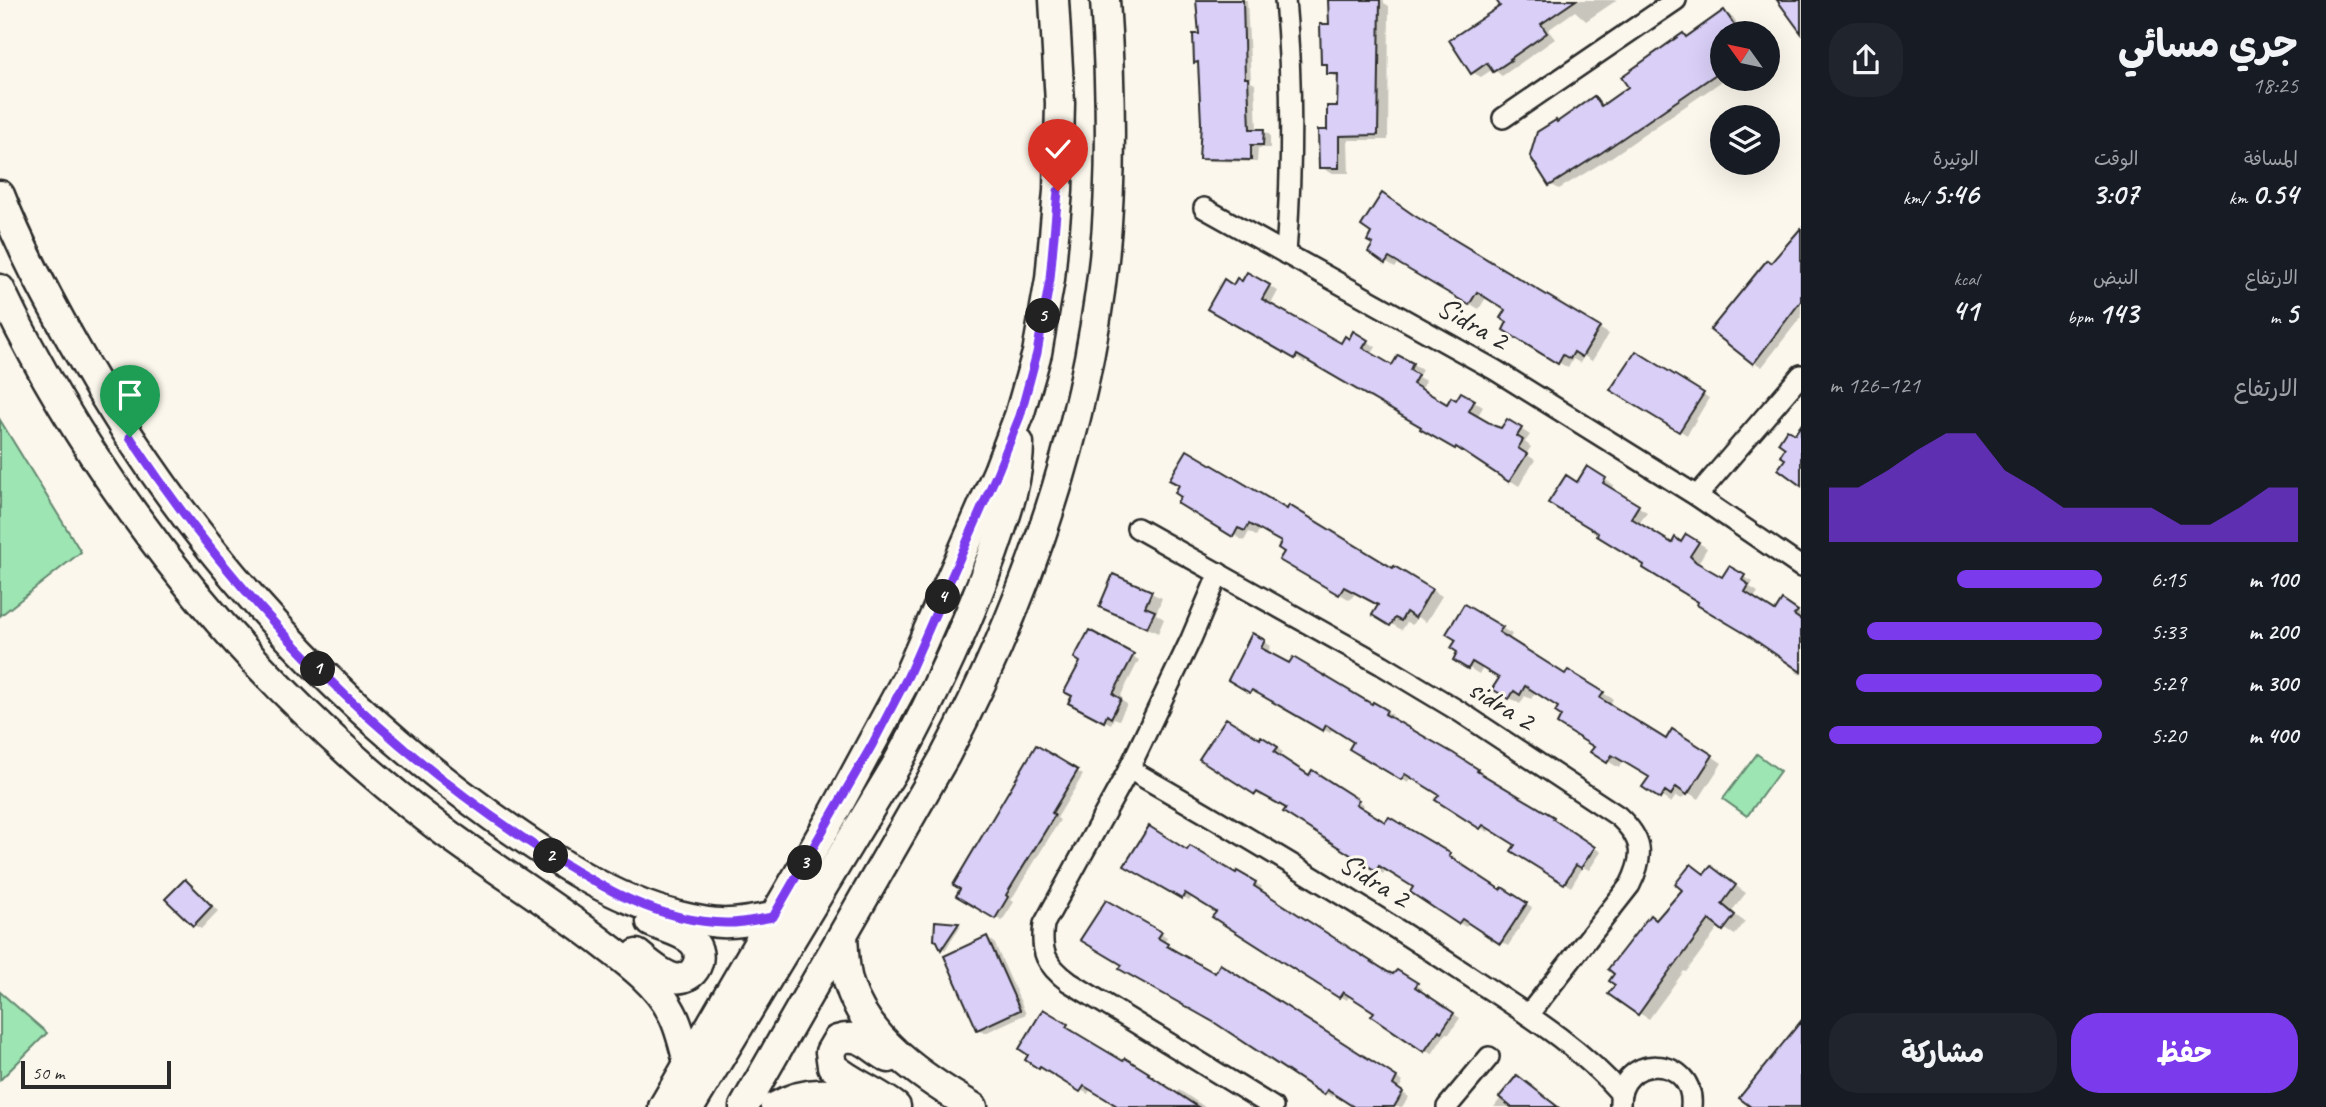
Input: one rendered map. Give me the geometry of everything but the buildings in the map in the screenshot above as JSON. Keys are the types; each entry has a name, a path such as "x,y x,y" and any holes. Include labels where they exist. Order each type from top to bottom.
{"street":[{"path":"663,1107 866,756 908,676 1020,416 1037,353 1050,279 1058,191 1060,103 1054,0"},
{"path":"744,1107 945,757 976,698 1026,577 1066,452 1094,324 1104,260 1111,129 1105,0"},
{"path":"1285,0 1291,142 1286,254"},
{"path":"1503,118 1676,0"},
{"path":"0,195 49,301 100,393 158,481 275,625 332,684 391,738 476,805 589,880 620,897 654,910 727,924 773,917"},
{"name":"Sidra 2","path":"1203,208 1494,370 1697,496 1801,567"},
{"path":"0,289 66,414 181,575 239,643 300,707 364,768 433,824 562,913 628,963 660,995 672,1012 688,1063"},
{"path":"1697,496 1801,375"},
{"path":"690,1107 897,764 946,668 1006,517 1015,484 1020,416"},
{"name":"sidra 2","path":"1138,528 1359,651 1462,713 1618,816 1633,830 1640,848 1639,867 1630,885 1528,1015"},
{"path":"1219,573 1186,650 1129,769 1044,924 1042,941 1046,958 1055,972 1273,1107"},
{"name":"Sidra 2","path":"1129,769 1303,870 1528,1015 1581,1054"},
{"path":"562,913 586,919 673,978 683,978 691,974 697,966 699,956 697,947 690,940 612,903 589,880"},
{"path":"843,935 849,985 859,1006 889,1046 911,1067 973,1107"},
{"path":"896,1107 865,1086 843,1076 832,1066 830,1052 838,1040 851,1036 864,1041 894,1061 911,1067"},
{"path":"1581,1054 1636,1072"},
{"path":"1581,1054 1621,1101"},
{"path":"1447,1107 1489,1057"},
{"path":"1621,1101 1624,1086 1636,1072 1654,1065 1673,1070 1687,1084 1691,1093 1691,1107"},
{"path":"775,1107 790,1098 811,1093 842,1096 885,1107"}],"green space":[{"path":"0,420 81,552 0,616"},
{"path":"1757,754 1780,771 1747,816 1723,799"},
{"path":"0,992 47,1033 0,1080"}],"route":[{"path":"130,437 158,481 275,625 332,684 391,738 454,789 520,836 620,897 654,910 709,922 727,924 773,917 834,813 908,676 1020,416 1037,353 1050,279 1058,191"}]}
